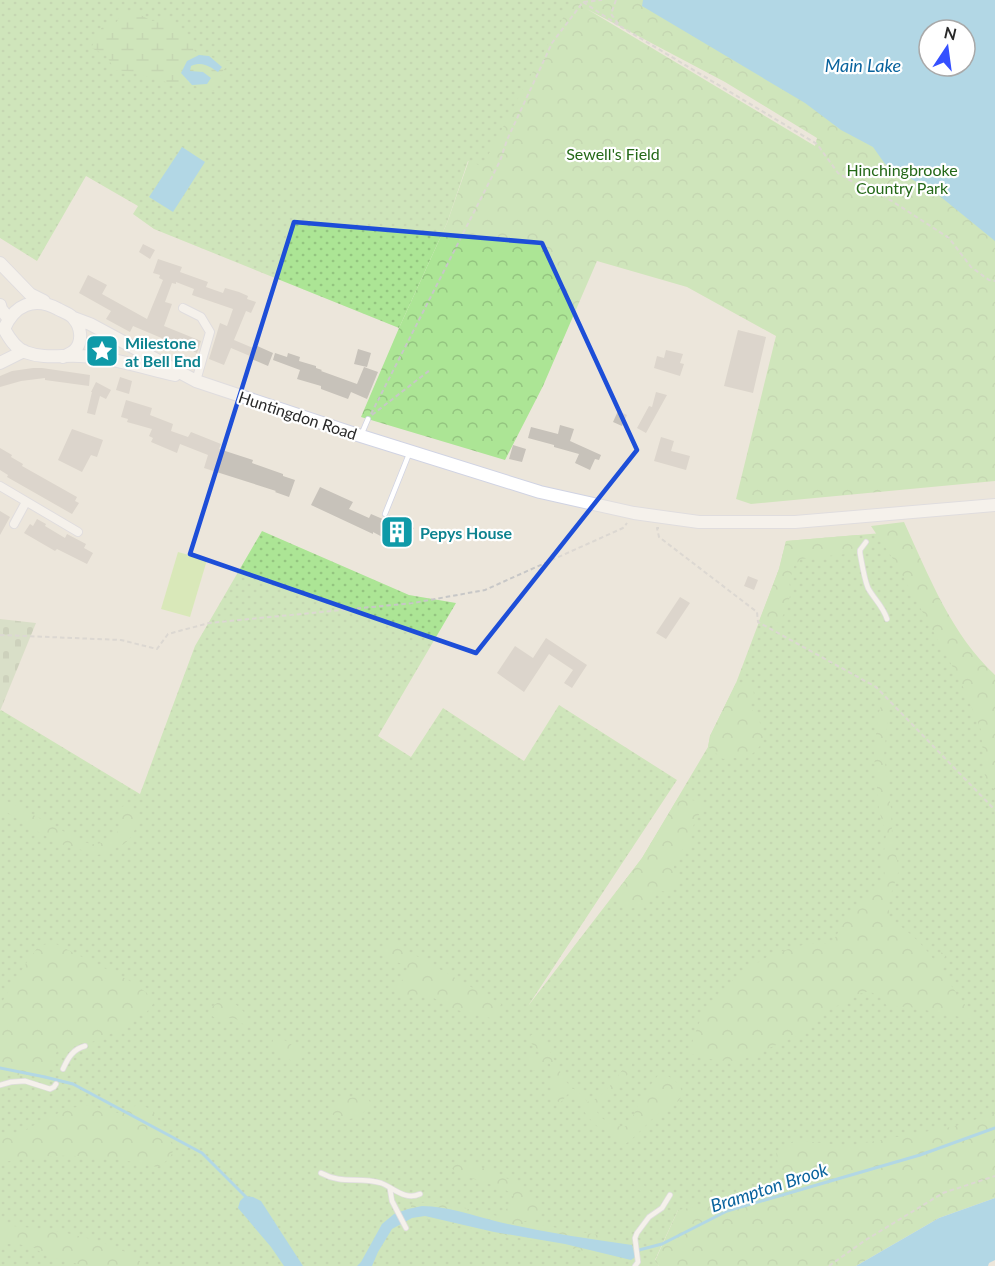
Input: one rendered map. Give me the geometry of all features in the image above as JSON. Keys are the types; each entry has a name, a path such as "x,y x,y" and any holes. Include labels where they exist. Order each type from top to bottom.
{"main road":[{"path":"0,263 30,294 193,380"},
{"path":"4,327 24,305 48,304"},
{"path":"0,305 4,327 9,338 24,351 49,357 80,356 104,359 193,380"},
{"path":"63,357 74,351 80,341 80,331 74,318"},
{"path":"0,363 24,351"},
{"name":"Huntingdon Road","path":"193,380 407,451 540,492 634,513 699,522 795,522 995,505"}],"street":[{"path":"183,308 201,317 210,332 193,380"},
{"path":"0,486 78,532"},
{"path":"14,524 26,501"}],"lane":[{"path":"361,436 369,418"},
{"path":"385,514 407,451"},
{"path":"866,542 860,553 868,588 884,610 886,619"},
{"path":"63,1069 71,1053 78,1047 85,1046"},
{"path":"0,1085 25,1081 53,1089 56,1084"},
{"path":"321,1173 340,1180 364,1180 383,1184 408,1195 420,1194"},
{"path":"390,1189 394,1207 406,1228"},
{"path":"636,1264 635,1238 639,1229 649,1217 662,1208 670,1195"}],"path":[{"path":"369,418 500,161 507,140 552,43 583,2 602,0"},
{"path":"616,0 611,14 620,26"},
{"path":"583,2 818,144 838,173 884,196 949,238 971,267 989,280 995,281"},
{"path":"369,418 430,370"},
{"path":"0,635 121,640 157,649 168,634 209,623 413,603 485,590 623,528 634,513"},
{"path":"657,528 659,537 757,612 758,622 876,687 995,810"},
{"path":"829,1266 864,1241 944,1193 995,1176"}],"highlighted area":[{"path":"294,222 542,243 637,450 476,653 190,554"}],"green space":[{"path":"0,0 574,0 482,168 468,161 447,223 399,328 154,229 133,214 138,206 86,176 37,261 0,238"},
{"name":"Sewell's Field","path":"573,0 995,0 995,481 751,504 736,499 776,336 687,287 597,261 543,386 505,460 361,417 447,223 469,160 482,167","holes":["587,9 725,82 817,138 815,146"]},
{"path":"123,11 135,12 152,21 170,19 180,31 196,42 193,49 199,55 231,61 222,72 214,91 115,70 106,55 91,48 103,25 116,23"},
{"path":"904,522 953,623 979,659 995,675 995,791 985,777 981,730 961,682 895,562 871,526"},
{"path":"262,531 409,595 456,603 378,736 411,757 443,708 524,761 559,705 677,780 528,1006 642,858 708,747 710,736 736,683 779,569 786,541 894,532 995,707 995,1132 743,1219 678,1210 655,1260 659,1266 0,1266 0,711 140,794 195,646"},
{"path":"857,535 858,544 846,554 801,559 794,566 789,582 791,591 789,600 779,622 765,625 759,621 779,569 786,541"},
{"path":"178,552 207,560 190,617 161,609"},
{"path":"0,619 36,623 0,711"},
{"path":"736,683 749,685 754,693 749,706 760,722 763,736 758,748 742,760 732,757 723,759 708,747 710,736"},
{"path":"885,691 889,706 884,755 892,835 899,870 889,900 889,918 914,937 935,961 942,952 945,956 941,968 976,1020 910,1007 887,1006 880,997 869,991 826,1010 815,1024 801,1034 742,1060 714,1060 689,1053 703,1014 716,996 736,978 757,963 790,948 832,943 843,924 885,877 883,860 886,834 879,810 874,755 878,716"},
{"path":"0,798 90,844 98,844 113,837 120,826 121,807 127,805 139,816 134,832 126,843 106,854 94,855 68,847 40,833 0,808"},
{"path":"678,798 698,801 703,807 690,832 689,845 680,852 675,862 673,870 678,880 667,892 656,893 627,910 615,894 642,858"},
{"path":"390,941 501,1004 497,1017 490,1018 453,1009 432,997 420,994 406,997 399,993 396,987 405,976 407,968 400,963 387,961 384,949"},
{"path":"52,942 130,981 147,993 153,1004 146,1013 136,1017 123,1028 92,1042 57,1051 51,1064 44,1071 25,1075 0,1075 0,1005 38,947"},
{"path":"227,1000 239,1007 245,1014 247,1027 236,1019 218,1020 208,1013 213,1005"},
{"path":"533,1034 549,1050 569,1085 587,1102 600,1096 630,1061 632,1064 629,1073 600,1105 597,1112 611,1124 628,1126 645,1092 659,1074 668,1076 680,1085 681,1097 677,1103 664,1110 624,1145 619,1143 614,1135 597,1126 587,1116 574,1095 568,1094 560,1103 549,1096 557,1076 549,1062 535,1071 529,1068 529,1057 539,1056 539,1051 529,1041"},
{"path":"274,1038 287,1041 303,1057 295,1064 274,1046 272,1043"},
{"path":"358,1097 368,1099 372,1105 358,1116 342,1119 331,1113 342,1100"},
{"path":"89,1105 118,1113 133,1106 148,1108 157,1118 171,1143 173,1150 171,1155 157,1167 99,1157 79,1156 39,1157 0,1163 0,1138 37,1124 45,1115 57,1114 63,1108"},
{"path":"995,1113 995,1198 939,1218 856,1266 659,1266 655,1261 678,1210 711,1204 727,1211 734,1200 784,1180 776,1152 795,1140 848,1146 956,1126"},
{"path":"445,1164 473,1164 513,1181 527,1190 541,1205 537,1216 523,1222 614,1239 618,1250 615,1259 611,1262 584,1251 421,1218 411,1211 411,1204 438,1203 512,1220 503,1216 502,1211 514,1202 513,1194 500,1187 461,1175"},
{"path":"634,1176 651,1192 651,1197 636,1187 631,1178"},
{"path":"0,1225 76,1235 105,1243 147,1266 82,1265 47,1256 34,1248 18,1244 0,1244"}],"water":[{"name":"Main Lake","path":"643,0 995,0 995,241 936,193 885,164 873,147 841,130 805,103 642,6"},
{"path":"199,55 209,56 222,67 218,72 202,64 191,66 190,71 203,72 211,78 207,84 192,85 181,73 187,61"},
{"path":"182,147 205,162 173,212 149,197"},
{"path":"245,1196 261,1201 303,1266 284,1266 238,1208"},
{"path":"995,1198 995,1260 988,1266 856,1266 939,1218"},
{"path":"422,1206 451,1209 549,1232 632,1245 635,1257 631,1260 565,1244 494,1232 425,1216 412,1218 392,1229 372,1266 357,1266 382,1224 394,1214"}],"building":[{"path":"143,244 155,250 150,259 139,252"},
{"path":"158,259 182,267 180,272 208,282 206,287 223,293 225,288 239,292 248,296 247,299 256,302 251,313 246,311 234,340 253,348 255,345 273,353 268,366 231,348 224,365 209,359 220,323 227,326 233,309 192,295 194,289 176,282 176,284 172,283 165,302 172,304 164,326 201,341 197,353 133,326 130,332 106,319 111,311 79,293 88,275 107,285 102,294 147,319 163,280 159,278 160,275 153,273"},
{"path":"738,330 766,337 753,393 724,386"},
{"path":"358,349 371,353 367,367 354,364"},
{"path":"666,350 683,354 680,363 684,364 680,376 654,368 657,356 664,358"},
{"path":"275,353 287,357 288,353 300,357 299,361 357,384 364,367 378,372 367,399 351,392 348,399 321,389 321,386 297,379 300,370 273,360"},
{"path":"33,368 90,375 89,386 45,380 45,378 0,387 0,376 12,371"},
{"path":"120,377 132,381 129,394 116,390"},
{"path":"96,382 111,390 106,399 100,396 95,415 87,413 91,392"},
{"path":"656,392 667,395 646,433 637,428 649,406 652,407"},
{"path":"126,400 152,408 150,415 173,424 171,431 188,437 191,432 221,444 219,449 253,460 252,463 295,480 289,497 204,468 208,455 180,444 177,453 151,442 153,438 149,436 152,429 127,422 128,419 121,417"},
{"path":"618,411 627,415 622,426 613,422"},
{"path":"560,425 574,429 570,441 601,455 599,460 595,459 590,470 575,463 579,454 528,438 531,427 558,434"},
{"path":"72,429 103,440 97,457 91,455 82,472 58,460"},
{"path":"661,437 674,441 671,451 690,456 686,470 654,461"},
{"path":"513,445 526,449 522,462 509,459"},
{"path":"0,448 23,464 22,466 77,497 75,501 79,503 72,514 7,477 8,475 0,470"},
{"path":"320,487 353,502 349,509 369,518 371,514 385,520 389,515 414,528 403,548 311,505"},
{"path":"0,511 10,517 0,535"},
{"path":"37,519 65,538 67,534 86,544 84,548 93,553 87,564 57,549 55,551 24,533 30,524 33,526"},
{"path":"748,576 758,580 754,590 744,586"},
{"path":"680,597 690,603 666,639 656,633"},
{"path":"546,638 587,665 572,688 564,683 573,670 549,654 524,692 497,673 515,646 533,658"}],"waterway":[{"path":"0,1068 73,1084 202,1153 246,1197"},
{"name":"Brampton Brook","path":"635,1251 662,1244 727,1211 920,1155 995,1128"}],"place":[{"name":"Milestone at Bell End","path":"102,351"},
{"name":"Pepys House","path":"397,532"}],"park label":[{"name":"Hinchingbrooke Country Park","path":"902,178"}]}
